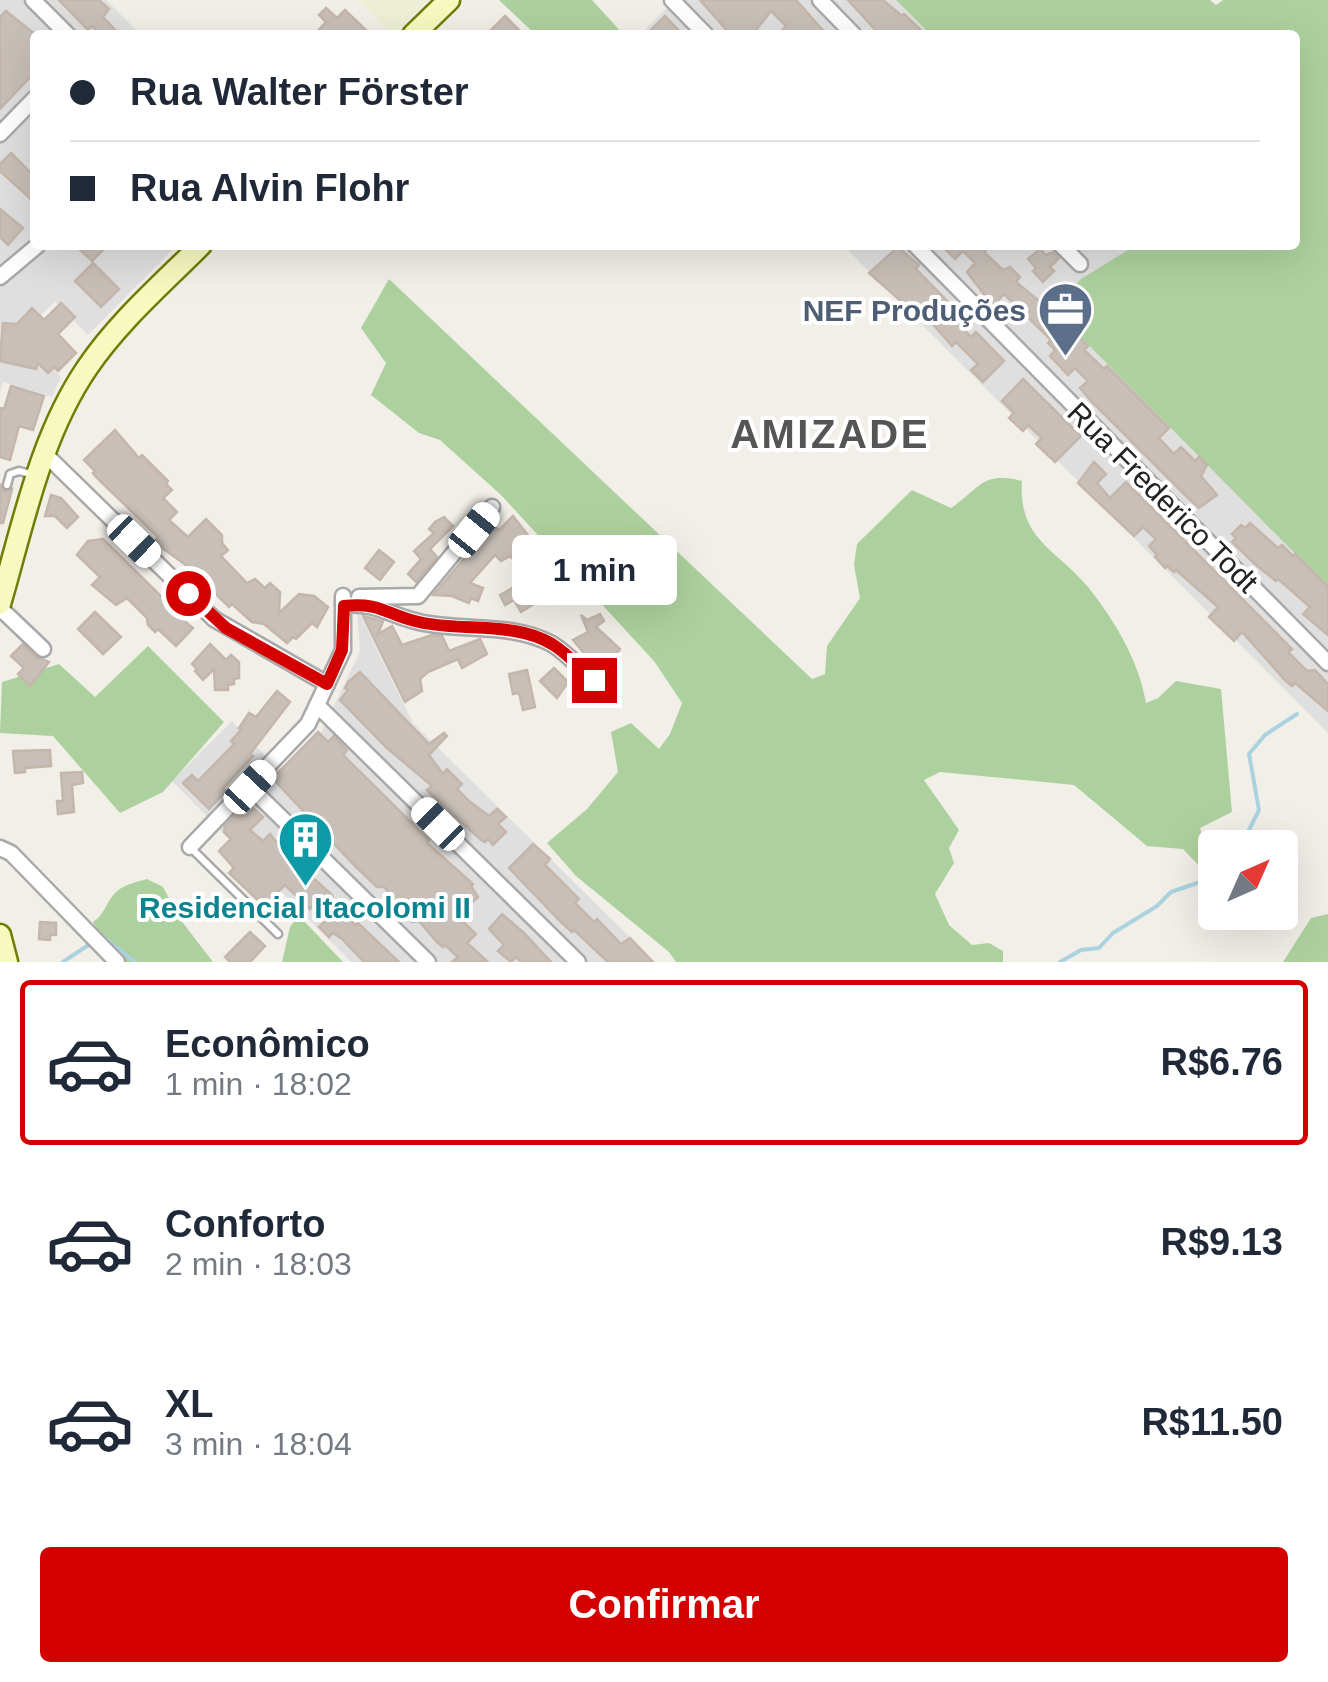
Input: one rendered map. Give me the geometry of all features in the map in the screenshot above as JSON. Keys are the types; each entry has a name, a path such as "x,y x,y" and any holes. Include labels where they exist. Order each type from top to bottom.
{"main road":[{"path":"419,30 449,0"},
{"path":"0,603 8,552 73,390 98,352 196,250"}],"street":[{"path":"32,0 63,30"},
{"path":"672,0 701,30"},
{"path":"820,0 849,30"},
{"path":"0,134 30,103"},
{"path":"0,277 32,250"},
{"name":"Rua Frederico Todt","path":"919,250 1328,663"},
{"path":"1067,250 1080,264"},
{"path":"46,454 214,619 327,684"},
{"path":"343,600 418,596 492,507"},
{"path":"190,848 304,730 342,650 343,600"},
{"path":"343,600 374,605 423,623 523,634 556,647 594,680"},
{"path":"0,603 43,649"},
{"path":"317,705 578,962"},
{"path":"250,787 428,962"},
{"path":"0,848 11,853 117,962"}],"lane":[{"path":"7,485 10,474 19,471 38,476"},
{"path":"190,848 278,934"}],"shaded area":[{"path":"0,0 106,0 136,30 30,30 30,250 172,250 88,335 55,302 18,336 61,377 52,397 3,382 0,393"},
{"path":"675,0 896,0 926,30 645,30"},
{"path":"848,250 1136,250 1089,345 1328,587 1328,733"},
{"path":"357,609 413,723 655,962 351,962 172,781 232,721 279,770 322,731 360,651"}],"green space":[{"path":"358,0 427,0 399,30 389,30"},
{"path":"499,0 592,0 619,30 531,30"},
{"path":"896,0 1210,0 1216,5 1223,0 1328,0 1328,587 1052,308 1081,279 1128,250 1300,250 1300,30 926,30"},
{"path":"389,279 812,679 825,674 827,646 860,598 854,565 857,544 912,490 951,508 990,480 1022,481 1022,501 1032,530 1088,587 1107,614 1132,657 1146,703 1158,698 1176,681 1221,689 1232,812 1198,830 1198,865 1183,849 1147,846 1074,785 940,772 924,780 959,830 949,848 954,863 935,894 949,925 972,945 989,943 1003,951 1003,962 676,962 669,952 576,876 547,843 587,809 618,772 611,732 631,723 659,749 670,734 682,703 654,661 501,495 440,440 419,433 371,395 386,363 361,328"},
{"path":"148,646 224,722 163,792 120,813 53,736 0,733 2,682 59,664 95,697"},
{"path":"147,879 163,887 180,919 213,962 123,962 104,942 93,922 117,891"},
{"path":"1328,914 1328,962 1283,962 1311,918"},
{"path":"295,920 304,921 343,962 282,962"}],"building":[{"path":"59,0 99,0 109,9 103,17 115,30 96,30 92,26 88,30"},
{"path":"700,0 796,0 823,30 782,30 786,26 771,11 756,30 727,30"},
{"path":"848,0 883,0 921,30 875,30"},
{"path":"326,8 337,18 345,10 366,30 319,30 326,22 319,15"},
{"path":"6,11 30,30 30,77 0,109 0,17"},
{"path":"505,16 519,30 491,30"},
{"path":"665,16 678,30 651,30"},
{"path":"11,153 30,172 30,198 0,171 0,164"},
{"path":"0,209 23,228 8,245 0,237"},
{"path":"80,250 103,250 92,261"},
{"path":"895,250 902,250 953,307 948,312 971,337 976,332 1004,361 983,382 971,370 978,364 956,342 952,346 915,304 910,309 869,273"},
{"path":"946,250 986,250 1003,270 1010,267 1020,277 1016,282 1067,324 1088,346 1084,350 1104,369 1107,366 1169,428 1159,438 1174,454 1181,447 1195,461 1199,457 1207,465 1201,476 1217,495 1199,508 1091,401 1080,388 1088,381 1075,368 1068,375 1050,356 1055,350 1048,343 1051,340 1004,294 993,306 967,272 975,263 963,251 955,259"},
{"path":"1039,250 1046,255 1053,252 1059,258 1050,267 1054,271 1043,282 1028,259"},
{"path":"93,263 119,289 101,307 75,281"},
{"path":"61,303 75,317 58,334 76,353 58,371 54,367 48,373 38,363 36,369 0,361 3,323 17,324 32,308 44,320"},
{"path":"1023,379 1081,436 1055,462 1036,444 1042,438 1028,425 1023,431 1009,418 1014,413 1002,401"},
{"path":"11,386 44,396 33,430 19,426 10,460 0,457 0,408 4,409"},
{"path":"115,430 139,458 142,455 168,481 166,484 172,490 163,498 177,512 169,520 188,537 206,519 222,535 228,550 221,556 247,583 255,579 265,588 270,583 280,592 279,613 299,594 314,596 328,607 317,627 312,623 287,643 264,624 252,622 232,604 229,607 190,568 154,542 158,537 97,478 84,460"},
{"path":"1094,462 1106,474 1097,483 1110,498 1126,482 1292,649 1288,652 1307,671 1315,670 1328,684 1328,711 1295,683 1292,686 1285,680 1242,632 1234,641 1209,617 1218,607 1155,557 1149,546 1156,539 1143,527 1134,536 1078,483"},
{"path":"0,485 4,491 12,489 3,523 0,523"},
{"path":"51,495 61,498 78,517 67,528 55,516 45,516"},
{"path":"513,516 530,538 519,549 525,554 517,563 510,556 501,561 495,555 470,583 483,588 478,601 471,598 469,603 452,596 433,595 488,531 494,526 499,530"},
{"path":"444,517 453,526 430,549 437,557 416,582 408,574 421,559 414,551 434,533 429,529 435,522"},
{"path":"1250,523 1278,548 1282,545 1295,554 1328,587 1328,635 1303,614 1310,607 1232,542 1236,538 1232,534"},
{"path":"103,539 161,596 165,605 193,628 176,646 158,629 155,632 127,598 116,605 92,585 100,577 77,555 88,541"},
{"path":"379,550 394,562 380,580 365,568"},
{"path":"546,569 559,588 521,612 514,600 505,605 500,595"},
{"path":"95,612 121,637 103,654 78,629"},
{"path":"600,614 604,621 596,627 620,649 600,672 573,640 588,632 581,615 587,620"},
{"path":"363,616 383,621 378,634 392,626 402,645 432,635 442,636 449,651 480,639 487,654 462,668 458,659 428,672 420,679 422,691 405,702"},
{"path":"23,644 36,657 49,662 30,686 18,674 24,668 11,656"},
{"path":"210,644 226,660 231,655 239,662 239,678 228,685 228,690 215,690 214,669 203,680 192,664"},
{"path":"554,668 568,682 557,698 540,681"},
{"path":"527,670 535,707 523,710 519,693 513,694 509,674"},
{"path":"360,672 429,744 444,733 447,736 429,755 443,774 447,769 462,784 457,789 469,801 489,816 497,809 506,817 498,824 506,832 493,845 488,839 481,840 436,799 427,790 432,786 340,700 348,690 348,682"},
{"path":"277,691 290,702 250,754 253,756 209,809 183,783 192,775 198,781 234,744 231,741 249,713 256,717"},
{"path":"318,732 328,742 334,736 347,750 343,755 429,840 427,843 473,884 478,897 457,916 476,934 467,943 488,962 452,962 458,957 436,941 419,921 412,922 412,913 407,913 384,887 377,887 356,867 277,783 274,777"},
{"path":"50,750 51,766 15,773 13,751"},
{"path":"82,772 83,783 72,785 74,812 58,814 57,801 63,801 61,773"},
{"path":"253,808 263,817 250,830 263,841 270,834 283,851 332,895 334,904 355,925 358,923 399,962 364,962 342,939 333,933 329,937 319,927 327,919 285,885 264,906 229,873 234,868 219,851 231,839 224,832 225,826 236,815 246,816"},
{"path":"533,844 550,859 545,865 579,899 575,903 594,922 597,919 621,944 630,938 653,962 608,962 561,922 509,868"},
{"path":"502,914 551,962 521,962 516,957 511,962 498,951 504,945 489,929"},
{"path":"40,922 56,923 56,935 50,935 50,940 39,939"},
{"path":"250,932 265,946 250,962 230,962 225,957"}],"waterway":[{"path":"1249,830 1259,810 1249,754 1265,735 1297,714"},
{"path":"1060,962 1081,950 1099,948 1113,933 1157,906 1171,892 1198,883"},
{"path":"103,937 135,962"},
{"path":"63,962 90,944"}],"place":[{"name":"NEF Produções","path":"1065,359"},
{"name":"Residencial Itacolomi II","path":"305,888"}],"district":[{"name":"AMIZADE","path":"830,434"}],"route":[{"path":"188,593 226,628 327,684 342,650 344,606 361,604 423,623 523,634 564,653 594,680"}]}
